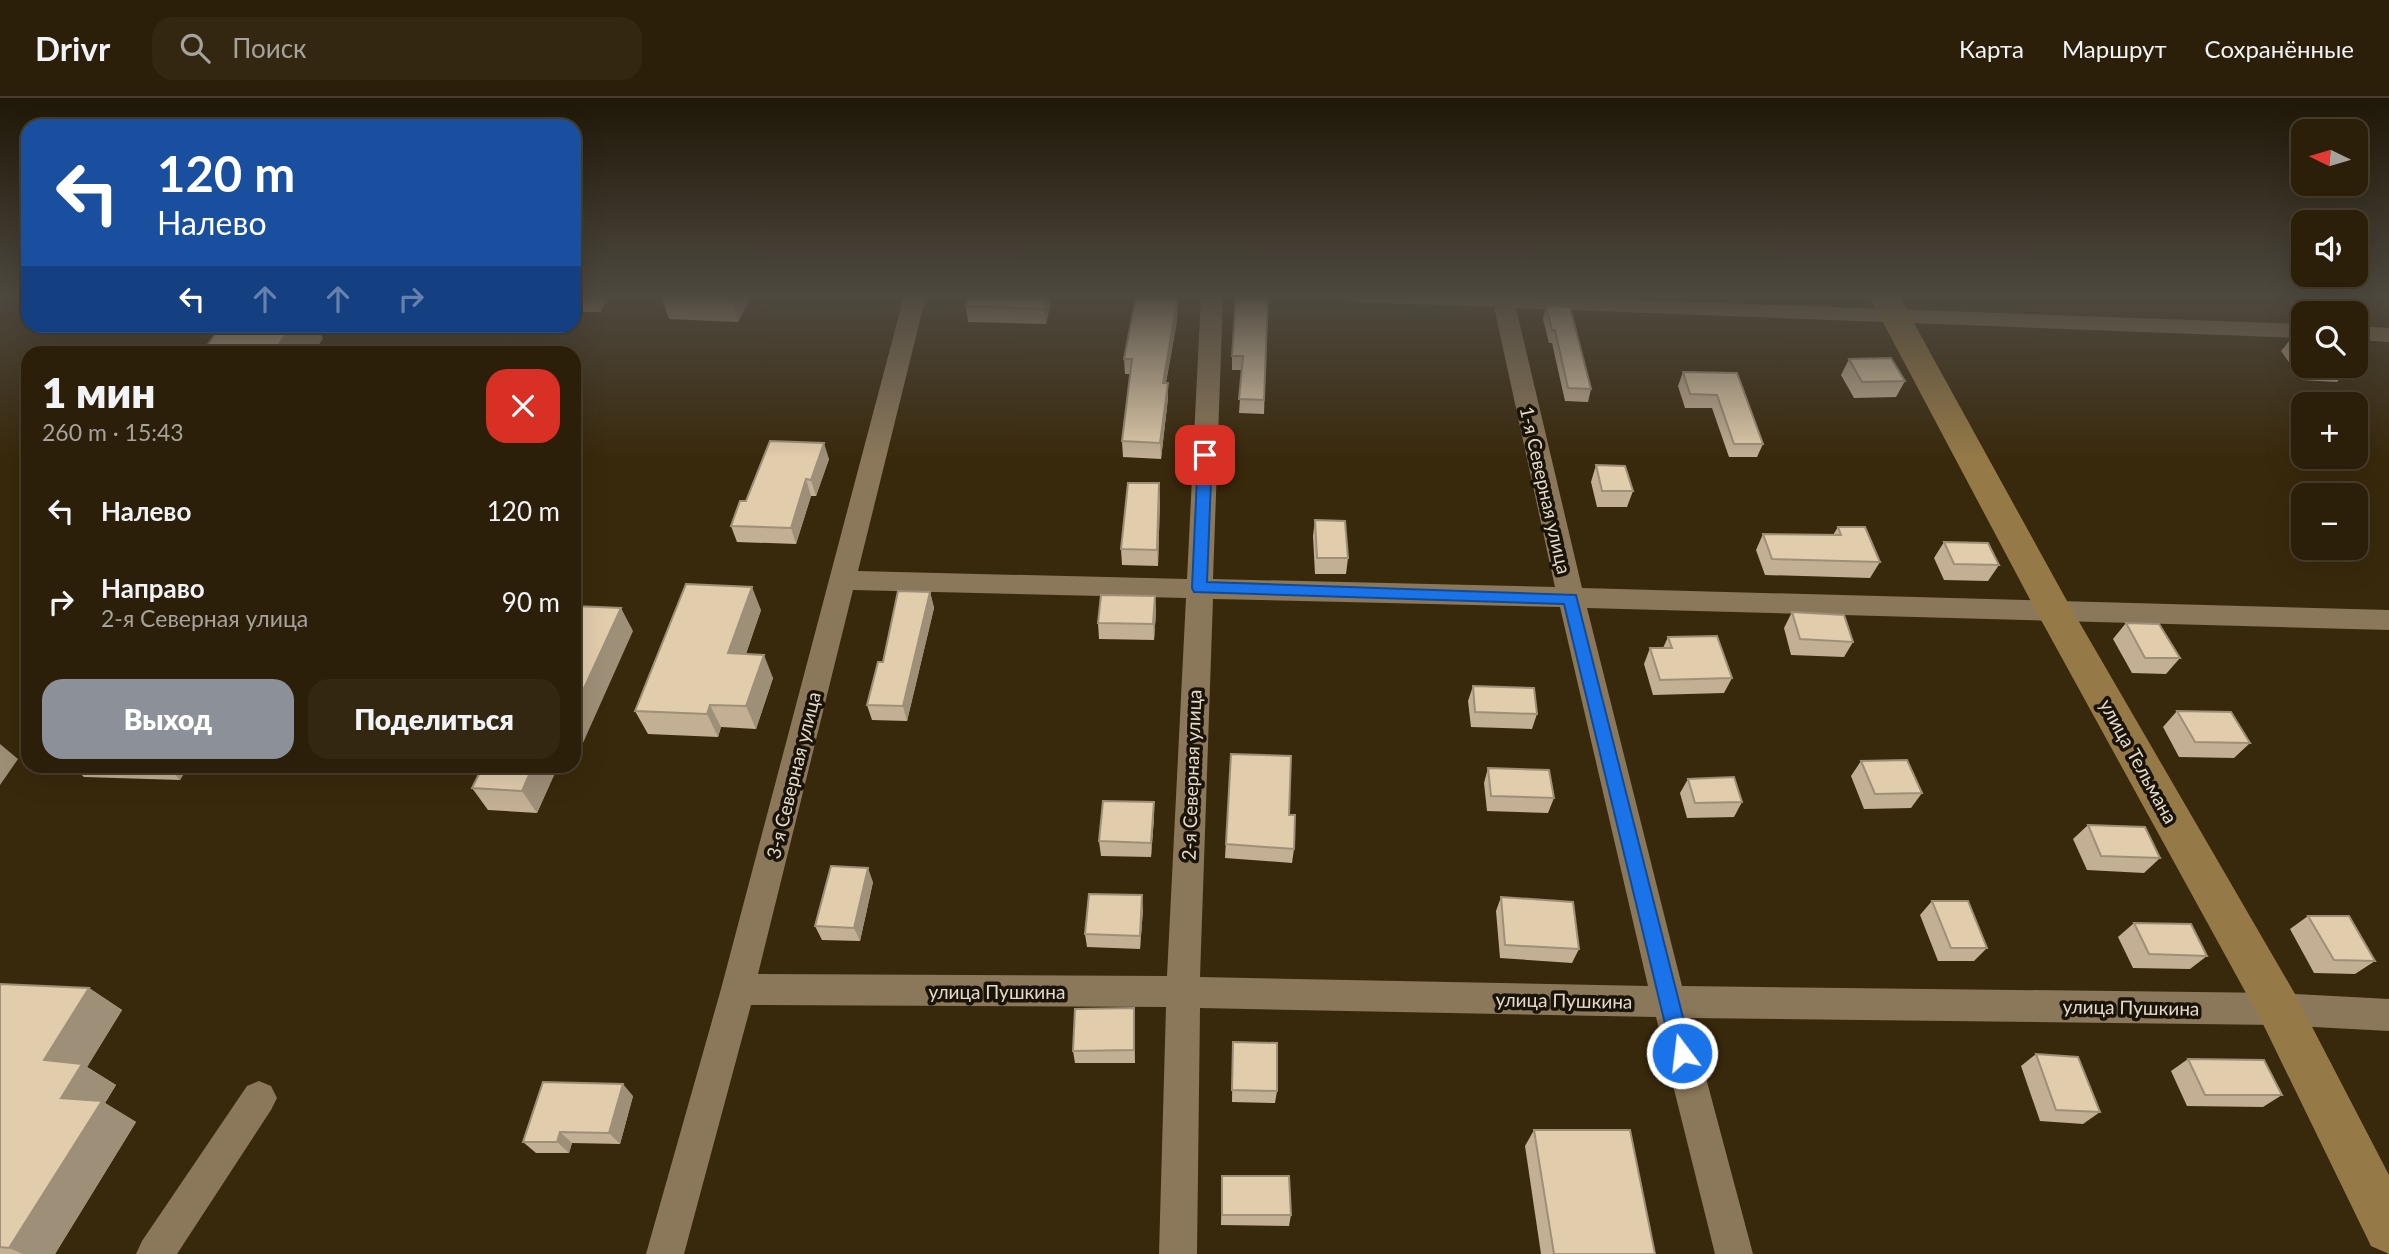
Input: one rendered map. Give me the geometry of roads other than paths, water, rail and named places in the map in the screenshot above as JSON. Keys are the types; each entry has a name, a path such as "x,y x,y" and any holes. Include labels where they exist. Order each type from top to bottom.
{"street":[{"name":"3-я Северная улица","path":"665,1254 738,989 901,350"},
{"name":"2-я Северная улица","path":"1178,1254 1183,992 1210,350"},
{"name":"1-я Северная улица","path":"1515,350 1571,598 1669,1002 1734,1254"},
{"name":"улица Тельмана","path":"1914,350 2053,609 2279,1009 2389,1228"},
{"path":"842,580 2053,609 2389,620"},
{"name":"улица Пушкина","path":"738,989 1183,992 1669,1002 2279,1009 2389,1015"},
{"path":"155,1254 259,1098"}]}
